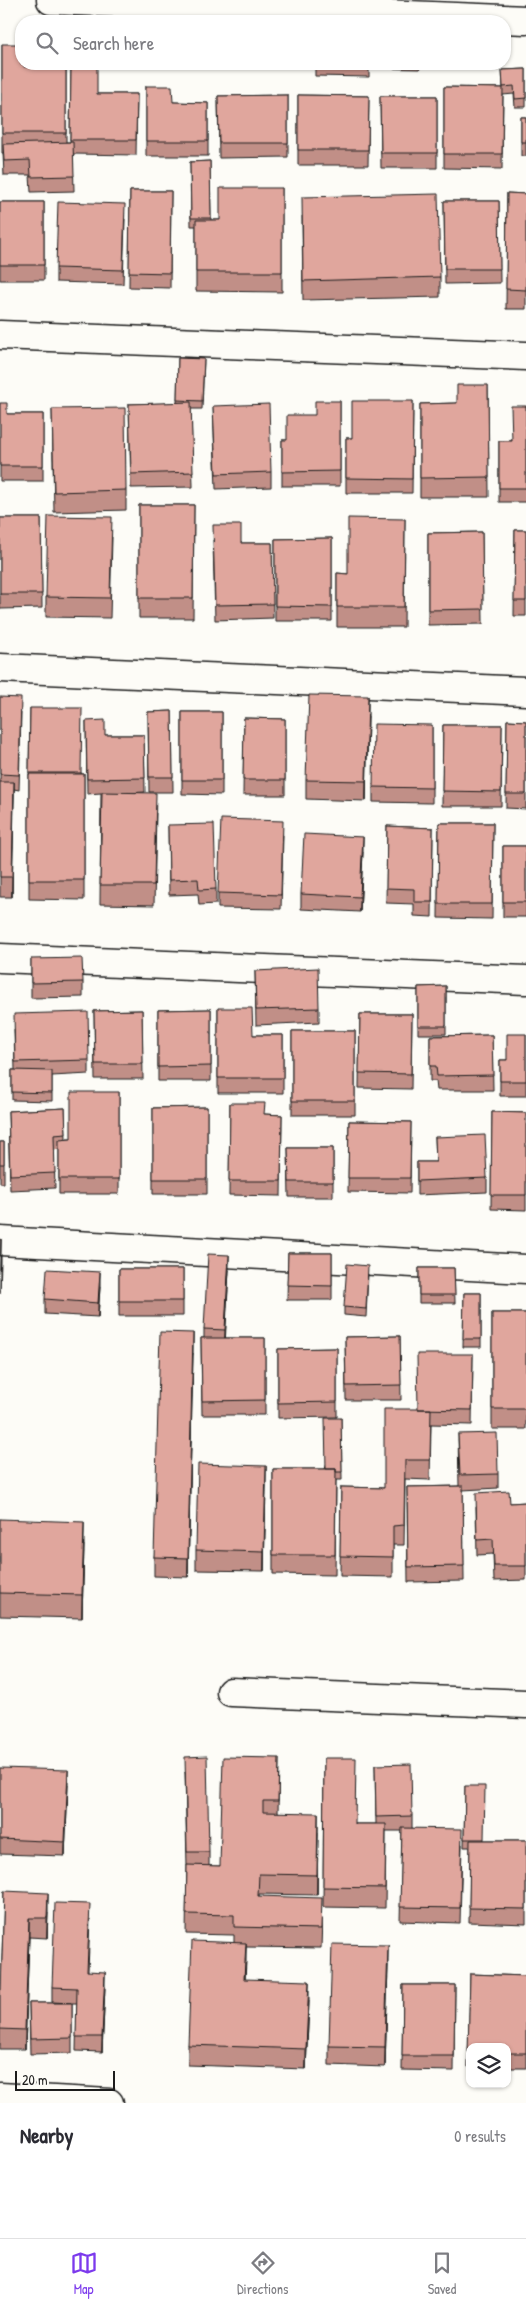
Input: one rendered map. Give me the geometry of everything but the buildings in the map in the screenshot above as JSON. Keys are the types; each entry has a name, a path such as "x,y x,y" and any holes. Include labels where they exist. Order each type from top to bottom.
{"street":[{"path":"51,0 407,15"},
{"path":"511,19 526,20"},
{"path":"0,335 526,356"},
{"path":"0,668 526,691"},
{"path":"0,958 526,980"},
{"path":"0,1241 526,1269"},
{"path":"231,1692 526,1704"},
{"path":"0,2098 109,2103"}]}
